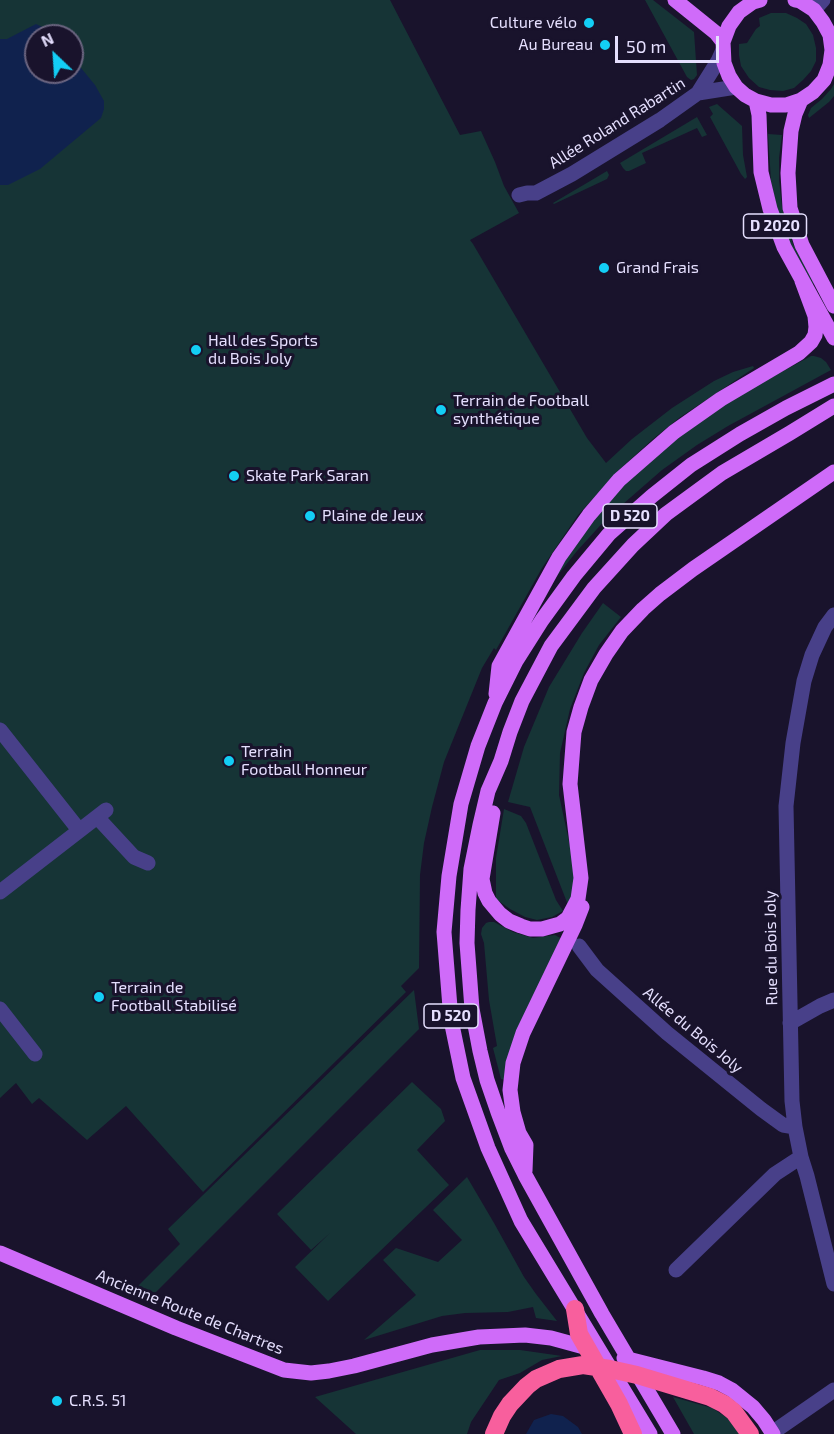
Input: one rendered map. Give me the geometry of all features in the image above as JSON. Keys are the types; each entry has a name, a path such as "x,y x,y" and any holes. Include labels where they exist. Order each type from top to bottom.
{"highway":[{"path":"574,1309 579,1334 627,1406 633,1434"},
{"path":"494,1434 510,1404 527,1386 559,1369 583,1365 637,1375 710,1397 734,1412 750,1434"}],"main road":[{"path":"675,0 716,33 723,46"},
{"path":"751,1 729,26 723,46 724,63 736,87 745,95 771,105 786,105 801,100 813,92 824,80 833,51 830,35 818,5 795,0"},
{"name":"D 2020","path":"801,100 791,131 788,173 790,208 803,246 834,306"},
{"name":"D 2020","path":"756,101 759,115 761,172 765,192 784,247 834,338"},
{"path":"495,703 499,666 559,557 589,515 619,480 674,432 721,399 799,353 811,342 815,335 815,316 802,281"},
{"name":"D 520","path":"574,1309 521,1221 488,1148 463,1078 451,1020 444,932 449,876 461,804 478,746 495,703 516,661 574,576 609,534 692,465 740,434 829,387"},
{"name":"D 520","path":"673,1434 602,1314 525,1175 512,1149 487,1080 475,1027 468,963 471,869 488,791 522,701 551,646 594,588 633,545 666,514 722,472 833,410"},
{"path":"501,761 498,791 490,823 482,879 485,893 500,914 509,921 530,929 551,927 568,918 578,899 581,878 570,784 574,732 581,707 606,654 643,609 693,569 834,471"},
{"path":"525,1175 526,1146 513,1113 510,1090 513,1062 523,1033 575,925 586,898 589,882 587,862 572,804"},
{"name":"Ancienne Route de Chartres","path":"0,1253 197,1337 284,1370 311,1373 329,1371 432,1345 479,1337 525,1335 551,1338 719,1383 732,1389 753,1407 772,1433"},
{"path":"627,1406 650,1434"}],"street":[{"path":"698,93 718,61 723,46"},
{"name":"Allée Roland Rabartin","path":"519,195 536,193 572,174 660,120 698,93 736,87"},
{"name":"Rue du Bois Joly","path":"834,615 825,627 812,655 804,681 793,743 786,806 792,1101 801,1157 834,1284"},
{"path":"0,730 79,830"},
{"path":"0,891 101,813 134,857 148,863"},
{"name":"Allée du Bois Joly","path":"579,946 597,970 667,1033 761,1109 783,1125 795,1127"},
{"path":"790,1023 834,1000"},
{"path":"0,1009 35,1054"},
{"path":"675,1270 775,1174 801,1157"},
{"path":"772,1433 834,1390"}],"green space":[{"path":"0,0 390,0 460,135 481,131 504,186 519,213 470,240 587,438 606,463 672,408 714,381 733,372 753,366 754,368 679,418 620,469 578,515 542,568 496,650 494,648 482,668 444,762 424,843 420,875 419,968 401,986 406,992 203,1192 126,1106 87,1140 39,1098 32,1104 16,1083 0,1098"},
{"path":"645,0 653,0 694,32 697,75 694,79 687,77"},
{"path":"771,13 786,13 806,24 813,35 816,48 816,61 811,71 794,88 783,91 759,87 741,66 739,55 739,44 747,43 760,26 759,18"},
{"path":"834,84 834,96 809,118 811,108"},
{"path":"717,104 742,126 743,155 747,177 745,179 710,117 713,114 709,107"},
{"path":"697,117 707,135 702,137 697,128 642,153 646,163 629,171 623,168 620,163"},
{"path":"768,134 782,135 779,180 782,207 793,244 814,283 812,284 788,239 777,209 771,181"},
{"path":"607,171 609,175 607,179 553,203"},
{"path":"811,356 821,358 831,370 728,426 662,470 607,518 549,586 581,536 621,488 652,459 715,408"},
{"path":"603,603 621,617 599,645 584,673 570,709 560,753 559,795 575,879 568,905 530,807 508,802 524,747 549,687"},
{"path":"504,809 521,816 526,823 556,900 563,911 552,917 537,920 525,917 496,899 496,858"},
{"path":"489,922 533,938 555,935 562,939 505,1080 501,1079 493,1048 497,1046 481,934 482,928"},
{"path":"414,990 419,1029 147,1301 130,1294 180,1244 168,1229"},
{"path":"412,1082 441,1109 445,1121 417,1150 449,1185 328,1301 295,1267 330,1233 311,1250 277,1214"},
{"path":"467,1177 524,1277 557,1321 536,1318 533,1307 508,1312 465,1313 442,1316 364,1340 416,1295 383,1260 396,1248 438,1262 462,1240 433,1210"},
{"path":"480,1350 520,1350 562,1356 542,1360 520,1373 499,1380 471,1422 467,1434 356,1434 315,1397"},
{"path":"673,1397 712,1408 735,1423 739,1434 694,1434"}],"water":[{"path":"24,30 24,84 84,84 84,72 104,101 104,109 101,118 40,169 8,185 0,185 0,39 7,39"},
{"path":"551,1414 563,1416 578,1427 582,1434 526,1434 534,1420"}],"place":[{"name":"Culture vélo","path":"589,23"},
{"name":"Au Bureau","path":"605,45"},
{"name":"Grand Frais","path":"604,268"},
{"name":"Hall des Sports du Bois Joly","path":"196,350"},
{"name":"Terrain de Football synthétique","path":"441,410"},
{"name":"Skate Park Saran","path":"234,476"},
{"name":"Plaine de Jeux","path":"310,516"},
{"name":"Terrain Football Honneur","path":"229,761"},
{"name":"Terrain de Football Stabilisé","path":"99,997"},
{"name":"C.R.S. 51","path":"57,1401"}]}
